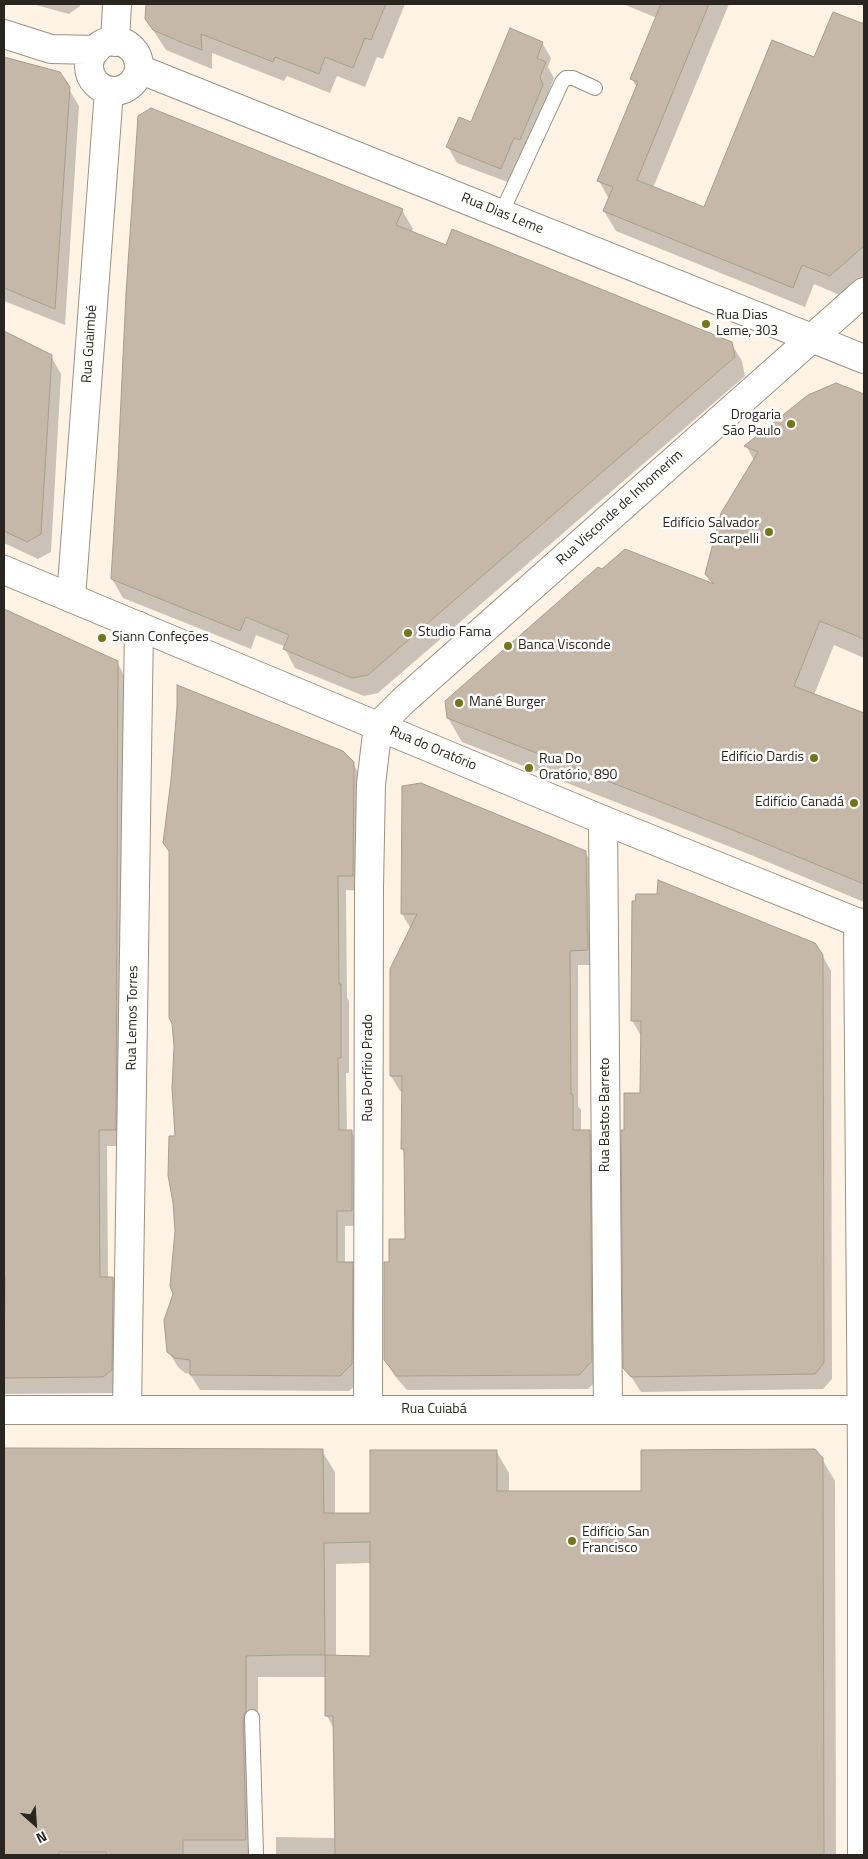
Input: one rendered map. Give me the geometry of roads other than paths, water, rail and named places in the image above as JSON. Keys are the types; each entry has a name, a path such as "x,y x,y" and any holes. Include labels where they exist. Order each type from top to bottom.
{"street":[{"path":"101,85 89,69 90,58 105,46 117,4"},
{"path":"4,34 51,49 101,85 119,91 129,86 136,79 139,69 138,59 133,50 124,44 51,49"},
{"name":"Rua Dias Leme","path":"139,69 864,358"},
{"name":"Rua Guaimbé","path":"71,598 101,85"},
{"name":"Rua Visconde de Inhomerim","path":"378,726 403,701 864,292"},
{"name":"Rua do Oratório","path":"4,570 603,820 861,923"},
{"name":"Rua Lemos Torres","path":"127,1410 138,626"},
{"name":"Rua Porfírio Prado","path":"368,1410 369,887 371,784 378,726"},
{"name":"Rua Bastos Barreto","path":"603,820 608,1410"},
{"path":"861,923 862,1855"},
{"name":"Rua Cuiabá","path":"4,1410 863,1410"}],"lane":[{"path":"501,214 562,82 566,78 573,78 595,88"},
{"path":"252,1717 256,1855"}],"place":[{"name":"Rua Dias Leme, 303","path":"706,324"},
{"name":"Drogaria São Paulo","path":"791,424"},
{"name":"Edifício Salvador Scarpelli","path":"769,532"},
{"name":"Studio Fama","path":"408,633"},
{"name":"Siann Confeções","path":"102,638"},
{"name":"Banca Visconde","path":"508,646"},
{"name":"Mané Burger","path":"459,703"},
{"name":"Edifício Dardis","path":"814,758"},
{"name":"Rua Do Oratório, 890","path":"529,768"},
{"name":"Edifício Canadá","path":"854,803"},
{"name":"Edifício San Francisco","path":"572,1541"}]}
